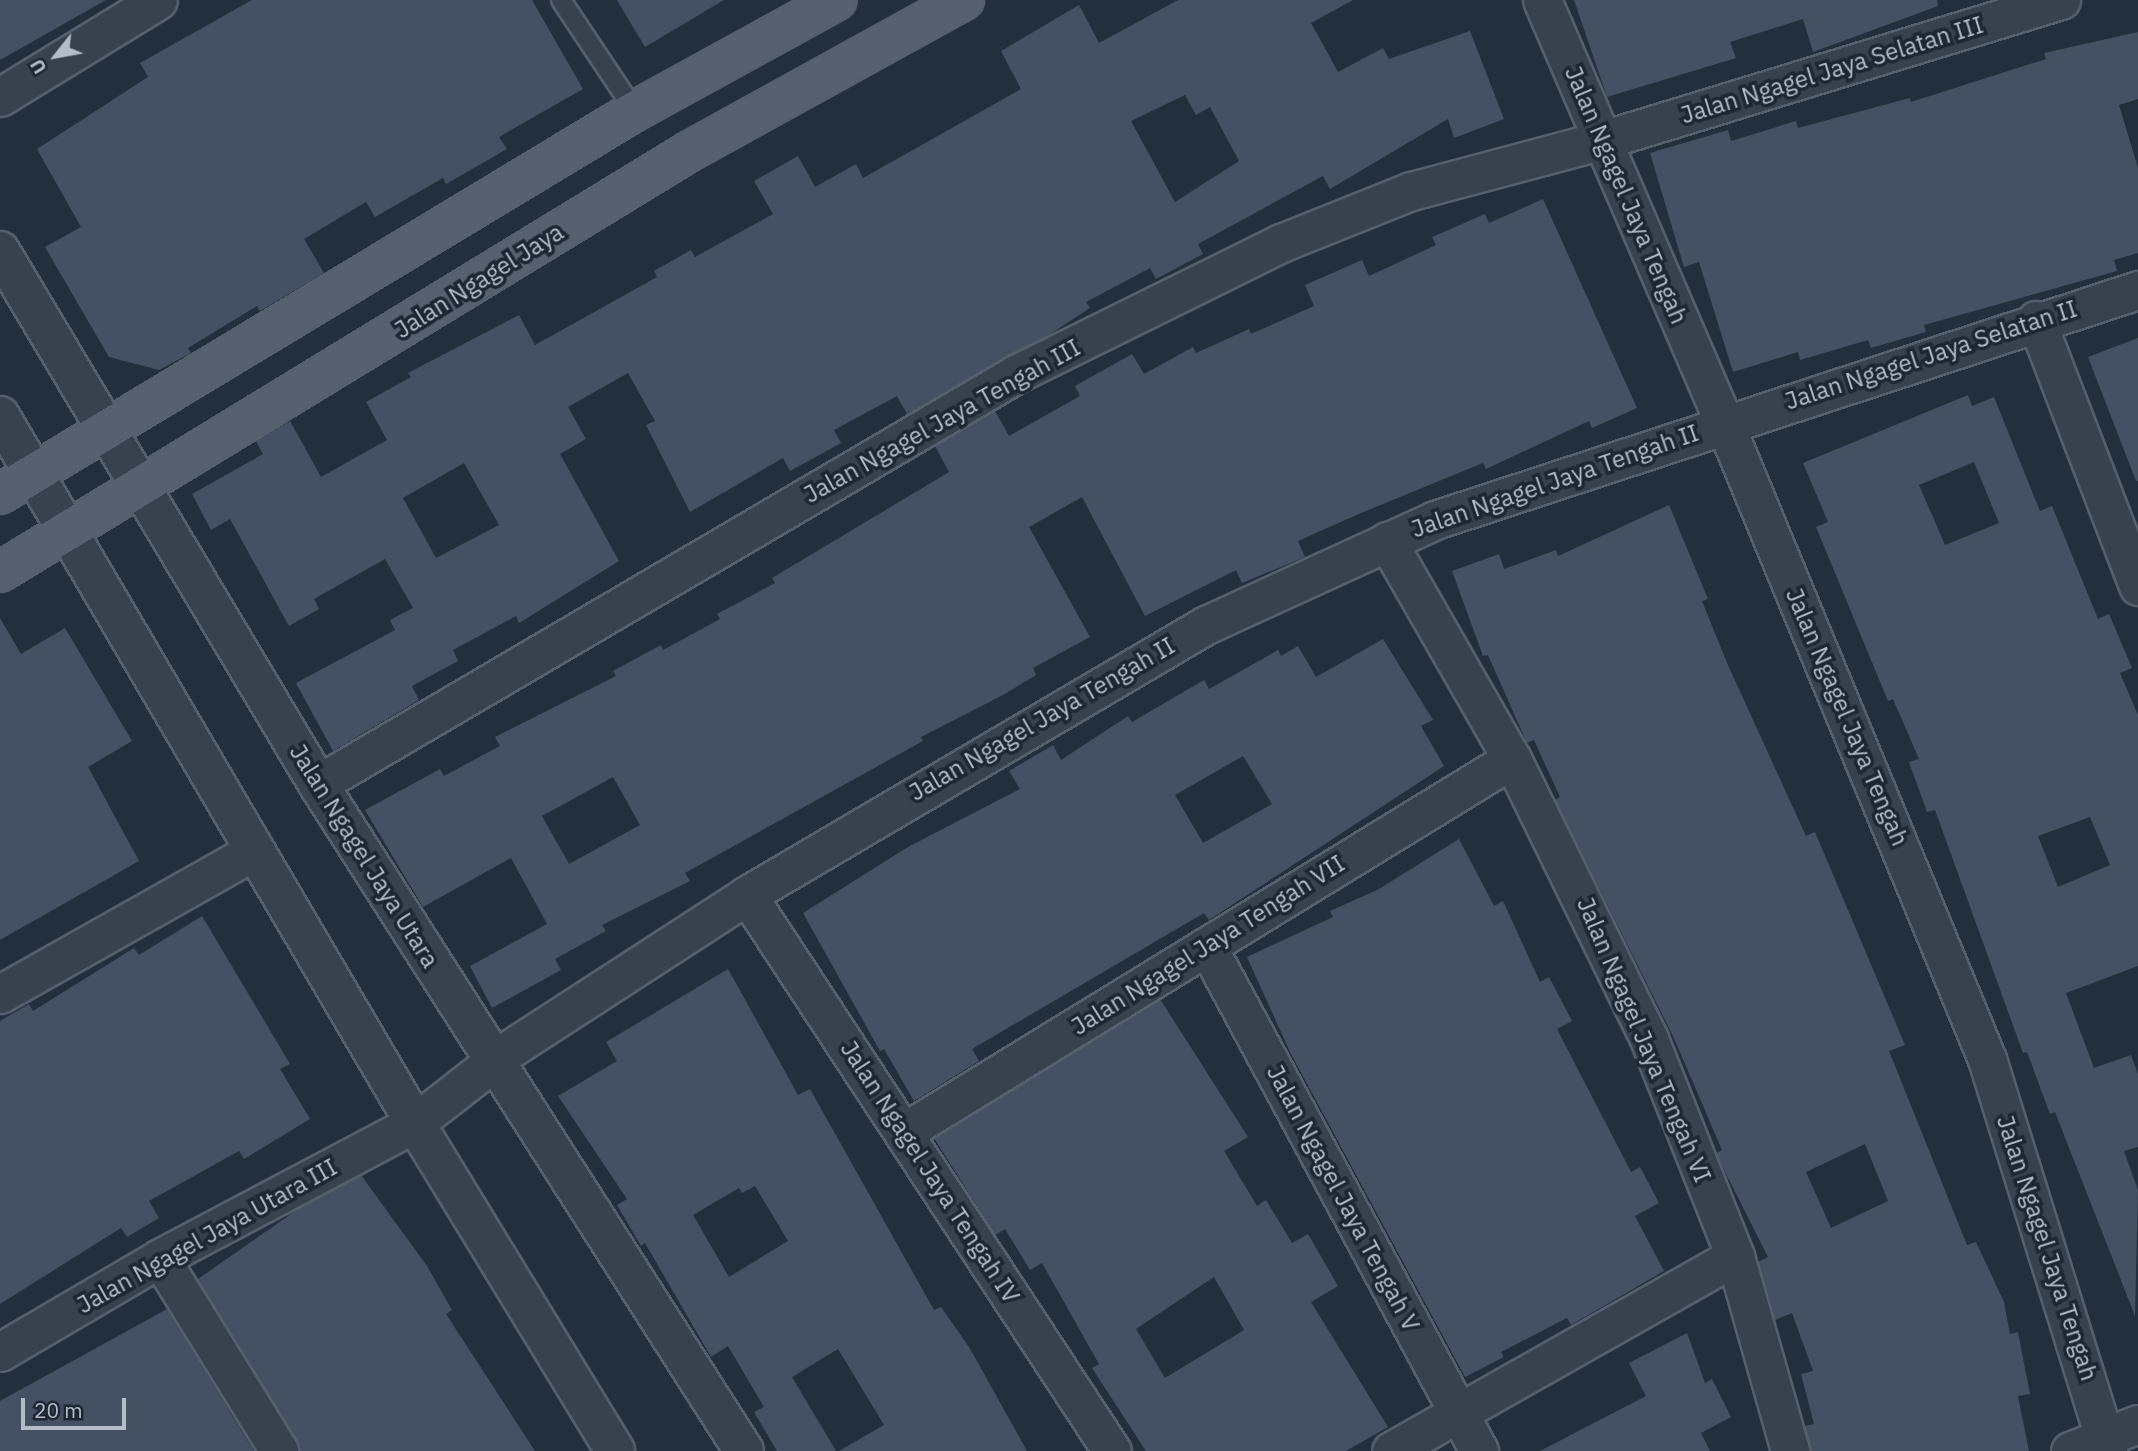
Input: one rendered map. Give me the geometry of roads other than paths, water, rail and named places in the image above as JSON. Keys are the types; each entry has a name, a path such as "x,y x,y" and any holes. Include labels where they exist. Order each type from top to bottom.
{"main road":[{"path":"0,494 635,111 837,0"},
{"name":"Jalan Ngagel Jaya","path":"0,572 827,72 964,0"},
{"path":"803,18 827,72"}],"street":[{"path":"0,97 158,0"},
{"name":"Jalan Ngagel Jaya Tengah","path":"1542,0 1724,422 1987,1059 2118,1437"},
{"name":"Jalan Ngagel Jaya Selatan III","path":"1603,140 2061,0"},
{"name":"Jalan Ngagel Jaya Tengah III","path":"318,784 1005,381 1293,238 1411,191 1603,140"},
{"name":"Jalan Ngagel Jaya Utara","path":"0,251 318,784 491,1062 744,1451"},
{"name":"Jalan Ngagel Jaya Selatan II","path":"1724,422 2036,320 2138,290"},
{"path":"2036,320 2138,586"},
{"path":"0,415 70,530 254,851 415,1123 615,1451"},
{"name":"Jalan Ngagel Jaya Tengah II","path":"415,1123 491,1062 747,895 1159,650 1387,541 1724,422"},
{"name":"Jalan Ngagel Jaya Tengah VI","path":"1387,541 1512,759 1627,989 1735,1256 1790,1451"},
{"name":"Jalan Ngagel Jaya Tengah VII","path":"904,1132 1512,759"},
{"path":"0,994 254,851"},
{"name":"Jalan Ngagel Jaya Tengah IV","path":"747,895 1112,1451"},
{"name":"Jalan Ngagel Jaya Tengah V","path":"1207,946 1479,1451"},
{"name":"Jalan Ngagel Jaya Utara III","path":"0,1352 160,1258 415,1123"},
{"path":"1391,1451 1735,1256"},
{"path":"160,1258 279,1451"},
{"path":"2070,1451 2118,1437"}],"lane":[{"path":"561,0 635,111"}]}
